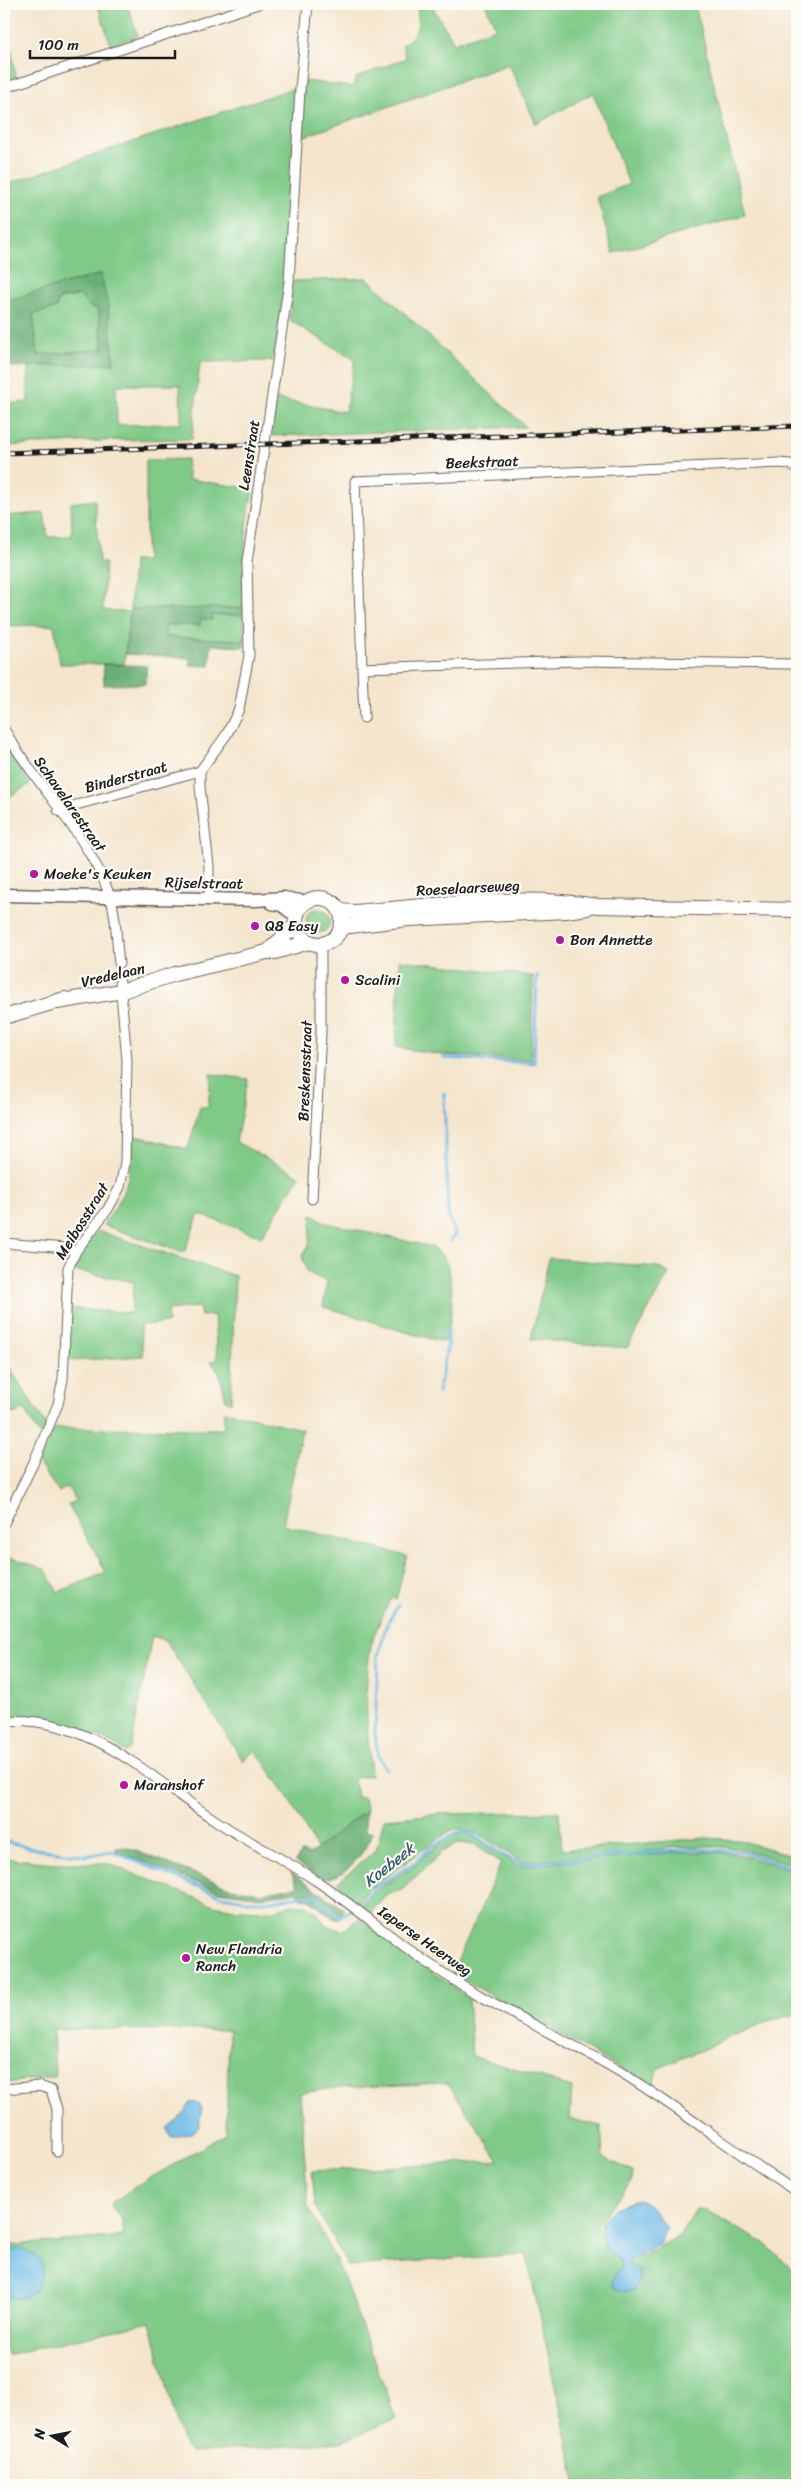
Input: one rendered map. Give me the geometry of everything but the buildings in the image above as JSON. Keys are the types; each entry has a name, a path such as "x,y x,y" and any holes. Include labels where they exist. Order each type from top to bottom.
{"main road":[{"path":"312,898 328,899 340,911 341,927 334,939 315,943 299,934 296,921 305,902 312,898"},
{"name":"Roeselaarseweg","path":"340,911 358,912 485,902 567,901 598,906 797,910"},
{"name":"Roeselaarseweg","path":"341,927 409,918 566,911 598,906"},
{"name":"Vredelaan","path":"267,952 296,921"},
{"name":"Vredelaan","path":"4,1017 57,1002 267,952 315,943"}],"street":[{"path":"4,88 258,4"},
{"name":"Leenstraat","path":"200,771 227,734 238,709 249,656 247,562 289,282 300,90 308,4"},
{"name":"Beekstraat","path":"364,718 355,481 779,463 790,464 797,468"},
{"path":"362,668 578,661 797,664"},
{"name":"Schavelarestraat","path":"4,729 18,754 90,853 111,898"},
{"path":"200,771 200,787 209,866 210,899"},
{"name":"Binderstraat","path":"58,810 200,771"},
{"name":"Rijselstraat","path":"4,895 254,900 284,898 305,902"},
{"path":"111,898 119,963"},
{"name":"Rijselstraat","path":"254,900 282,905 296,921"},
{"name":"Breskensstraat","path":"312,1198 321,1032 315,943"},
{"name":"Meibosstraat","path":"4,1523 33,1464 58,1404 63,1379 65,1287 68,1268 76,1251 108,1209 120,1187 125,1163 127,1060 121,987"},
{"path":"4,1244 66,1248 76,1251"},
{"name":"Ieperse Heerweg","path":"4,1721 40,1724 66,1729 111,1747 214,1820 314,1879 428,1963 504,2011 625,2076 797,2192"},
{"path":"4,2089 39,2086 51,2090 57,2109 57,2151"}],"green space":[{"path":"4,4 16,77 4,81"},
{"path":"97,4 127,4 138,36 111,45"},
{"path":"416,4 431,4 454,43 496,28 485,4 695,4 745,215 613,253 597,197 629,184 593,93 536,124 509,64 300,138 305,81 353,87 356,78 406,58 402,45 412,37 417,28"},
{"path":"297,87 286,259 273,361 200,362 192,439 117,440 4,446 4,404 28,402 28,366 114,363 108,307 101,274 4,301 4,185","holes":["116,385 180,385 181,424 117,425"]},
{"path":"101,274 108,307 114,364 4,367 4,301","holes":["81,295 87,305 98,309 103,349 38,355 33,314 56,308 59,299"]},
{"path":"367,278 526,427 272,436 276,399 345,412 355,360 289,320 293,281"},
{"path":"81,295 98,309 103,349 38,355 33,314 56,308 59,299"},
{"path":"187,459 188,479 253,489 245,548 244,608 130,609 133,561 146,561 146,460"},
{"path":"95,500 99,562 105,563 103,610 130,612 124,664 60,664 54,625 4,626 4,516 44,513 48,537 72,536 71,503"},
{"path":"244,608 244,615 212,615 212,620 201,619 200,625 166,625 165,637 245,640 244,647 211,645 210,666 190,665 190,658 125,654 130,609"},
{"path":"211,615 244,615 245,640 164,637 166,625 200,625 200,619"},
{"path":"103,664 147,666 145,684 104,685"},
{"path":"4,744 30,784 4,800"},
{"path":"318,909 327,912 330,921 327,930 318,933 309,930 306,921 309,912"},
{"path":"399,960 533,976 531,1060 441,1055 396,1047"},
{"path":"211,1074 248,1079 236,1142 300,1176 261,1237 199,1214 184,1253 103,1225 118,1202 126,1183 131,1162 132,1135 188,1149 200,1107 208,1107"},
{"path":"312,1215 327,1223 432,1247 441,1255 447,1265 452,1290 452,1304 446,1342 415,1335 323,1307 327,1282 307,1272 302,1256 309,1245"},
{"path":"98,1231 235,1276 231,1403 226,1400 219,1372 210,1361 217,1361 214,1315 201,1316 199,1307 167,1310 168,1323 140,1325 143,1356 71,1361 68,1357 68,1308 131,1313 134,1282 72,1270 77,1258"},
{"path":"549,1258 657,1267 669,1273 627,1348 531,1339"},
{"path":"4,1359 46,1425 41,1438 24,1410 4,1417"},
{"path":"224,1411 302,1429 283,1525 407,1556 396,1600 392,1598 371,1644 366,1697 371,1775 354,1778 357,1797 364,1797 366,1810 317,1849 286,1794 255,1750 243,1761 166,1641 152,1636 131,1748 127,1753 99,1737 68,1726 4,1715 4,1555 45,1569 58,1592 105,1573 100,1560 68,1505 76,1500 67,1487 59,1492 38,1463 55,1428 224,1429"},
{"path":"366,1810 365,1831 373,1832 361,1855 347,1869 331,1878 323,1878 295,1862 302,1852 309,1855"},
{"path":"559,1812 562,1850 705,1838 739,1840 797,1857 797,1866 742,1849 711,1846 675,1847 641,1853 522,1862 476,1833 459,1829 452,1830 438,1839 368,1890 359,1903 348,1896 338,1885 339,1881 376,1850 384,1819 438,1814"},
{"path":"467,1833 518,1866 681,1852 717,1852 740,1855 787,1868 797,1895 797,2014 768,2021 657,2069 653,2087 452,1973 501,1863 475,1845 457,1843 442,1852 403,1889 387,1895 370,1913 362,1906 377,1890 415,1865 442,1842 458,1834"},
{"path":"126,1847 232,1888 261,1893 298,1886 291,1872 344,1909 340,1918 334,1919 310,1899 301,1898 298,1892 261,1897 218,1891 116,1851 116,1848"},
{"path":"4,1858 54,1863 106,1863 214,1905 239,1910 269,1911 293,1905 306,1905 317,1912 326,1925 343,1931 359,1918 468,1998 472,2056 572,2087 570,2119 601,2126 603,2157 633,2172 632,2180 597,2225 610,2252 642,2256 679,2236 696,2209 704,2210 764,2243 797,2274 797,2485 577,2485 526,2254 348,2266 315,2206 312,2171 499,2161 448,2083 335,2088 300,2093 308,2206 341,2271 396,2419 341,2442 190,2453 185,2448 181,2438 150,2322 7,2355 4,2340 4,2246 124,2236 122,2220 110,2204 135,2187 226,2134 229,2030 53,2029 55,2077 4,2083"}],"water":[{"path":"191,2102 199,2104 202,2108 199,2127 191,2133 171,2138 167,2128 183,2115"},
{"path":"638,2199 650,2206 666,2228 660,2243 630,2260 629,2267 639,2270 639,2279 634,2290 622,2291 613,2285 614,2276 621,2266 619,2260 604,2248 601,2222 615,2208"},
{"path":"19,2249 35,2255 42,2264 43,2270 34,2291 27,2296 16,2298 4,2293 4,2255 12,2250"}],"waterway":[{"path":"444,1058 534,1063 537,975"},
{"path":"444,1093 448,1214 455,1235 450,1241"},
{"path":"438,1392 448,1344 448,1329"},
{"path":"386,1769 378,1755 375,1734 378,1656 386,1626 398,1605"},
{"name":"Koebeek","path":"4,1841 36,1849 86,1856 111,1851 222,1896 252,1901 272,1901 315,1895 339,1917 362,1904 375,1888 417,1861 432,1846 460,1832 472,1834 501,1854 521,1864 695,1849 742,1852 797,1869"}],"railway":[{"path":"4,453 797,426"}],"place":[{"name":"Moeke's Keuken","path":"34,874"},
{"name":"Q8 Easy","path":"255,926"},
{"name":"Bon Annette","path":"560,940"},
{"name":"Scalini","path":"345,980"},
{"name":"Maranshof","path":"124,1785"},
{"name":"New Flandria Ranch","path":"186,1958"}]}
